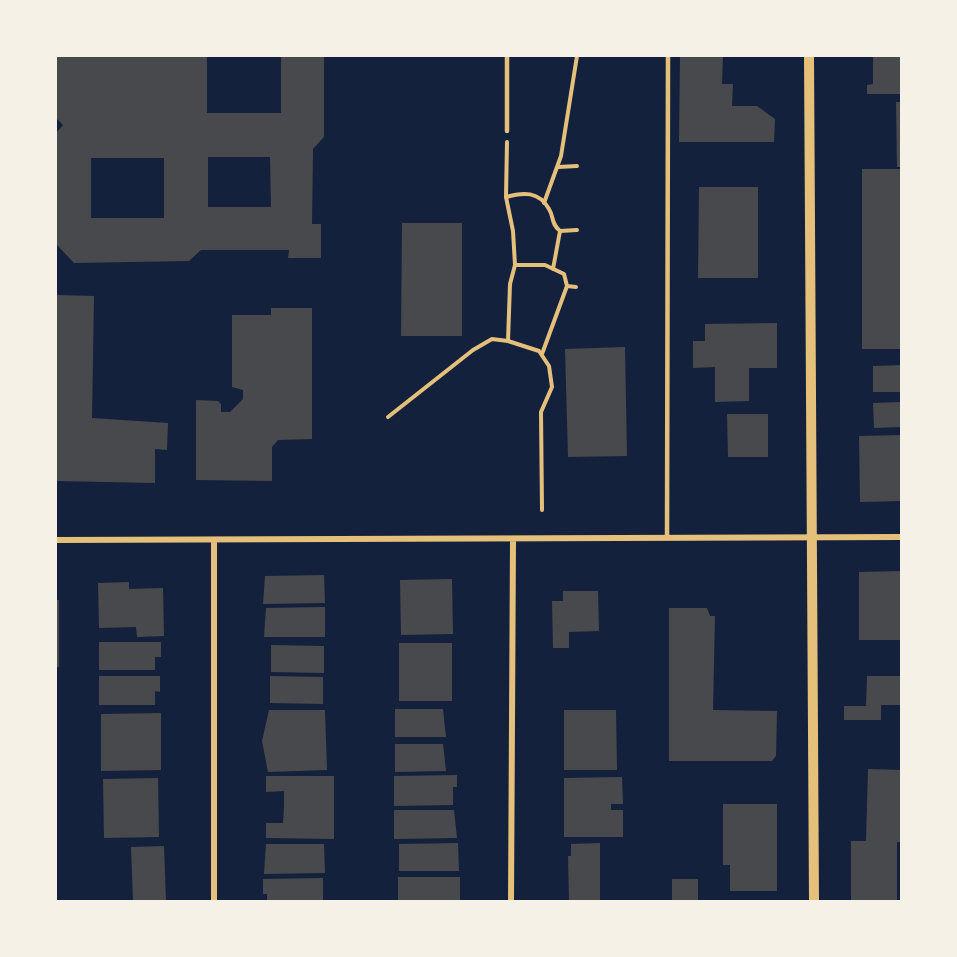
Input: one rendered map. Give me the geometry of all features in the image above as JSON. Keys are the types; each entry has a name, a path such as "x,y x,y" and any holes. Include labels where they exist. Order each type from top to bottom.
{"street":[{"path":"809,56 814,902"},
{"path":"56,540 902,537"},
{"path":"511,902 513,540"},
{"path":"214,541 214,902"}],"lane":[{"path":"507,56 507,131"},
{"path":"667,538 668,56"}],"path":[{"path":"544,203 558,167 577,56"},
{"path":"507,131 506,197 513,231 515,265 510,284 508,341"},
{"path":"558,167 577,166"},
{"path":"506,197 523,192 538,196 550,209 554,226 560,231 577,230"},
{"path":"553,269 560,231"},
{"path":"515,265 545,265 564,274 567,286 542,354"},
{"path":"567,286 576,287"},
{"path":"388,417 473,350 492,339 508,341 542,354 549,366 552,387 542,412 542,510"}],"building":[{"path":"56,56 207,56 207,113 281,113 281,56 324,56 324,137 313,149 312,224 321,224 321,258 288,258 289,250 201,250 189,261 74,263 56,244 56,133 63,125 56,118","holes":["208,157 270,157 271,207 208,207","91,158 164,158 164,218 91,218"]},
{"path":"680,56 723,56 722,84 733,84 732,106 757,106 775,119 774,142 679,142"},
{"path":"873,56 902,56 902,94 867,94 867,85 873,84"},
{"path":"896,102 902,102 902,167 897,167"},
{"path":"862,169 902,169 902,349 862,349"},
{"path":"699,187 758,187 758,278 698,278"},
{"path":"402,223 462,223 462,336 401,336"},
{"path":"56,295 94,296 92,418 168,423 167,450 155,449 155,483 56,481"},
{"path":"271,308 312,308 312,439 278,440 272,447 272,481 196,480 196,400 218,401 221,404 221,412 230,412 243,399 243,390 232,387 232,315 271,315"},
{"path":"777,323 777,368 749,368 749,401 715,402 715,367 693,368 693,341 705,341 705,324"},
{"path":"625,347 627,456 568,457 565,349"},
{"path":"902,365 902,392 873,392 873,366"},
{"path":"902,402 902,427 874,428 873,403"},
{"path":"727,414 768,414 768,457 728,457"},
{"path":"902,435 902,501 860,502 859,436"},
{"path":"902,571 902,640 859,640 859,572"},
{"path":"324,575 325,603 263,604 265,576"},
{"path":"452,579 453,634 401,635 400,580"},
{"path":"129,582 129,589 163,588 164,636 137,637 136,627 99,628 98,583"},
{"path":"563,591 598,591 599,631 569,632 569,648 553,648 552,601 563,601"},
{"path":"56,600 59,600 59,667 56,667"},
{"path":"325,607 325,637 264,637 266,608"},
{"path":"669,608 707,608 710,616 715,616 713,710 777,711 776,756 772,761 669,761"},
{"path":"99,642 161,642 161,657 155,657 155,670 99,670"},
{"path":"399,643 452,643 452,701 399,701"},
{"path":"271,645 324,646 324,673 271,672"},
{"path":"99,676 160,676 160,692 155,691 155,705 99,705"},
{"path":"270,676 323,677 323,704 270,703"},
{"path":"867,676 902,676 902,705 881,705 881,720 844,720 844,706 866,706"},
{"path":"395,709 443,709 446,737 395,737"},
{"path":"269,710 325,710 327,770 268,772 262,741"},
{"path":"564,710 616,710 617,770 564,770"},
{"path":"161,713 161,770 101,771 101,714"},
{"path":"395,744 443,744 446,771 395,772"},
{"path":"868,769 902,770 902,842 897,842 897,902 851,902 851,841 866,841"},
{"path":"457,775 457,787 453,787 453,805 394,806 394,776"},
{"path":"266,776 334,776 334,839 266,838 266,823 283,823 284,791 266,792"},
{"path":"622,777 623,804 611,804 611,810 623,810 623,837 564,837 564,778"},
{"path":"158,778 159,837 104,838 103,779"},
{"path":"723,804 777,804 777,891 730,891 730,865 723,865"},
{"path":"394,810 454,810 457,838 394,839"},
{"path":"458,843 459,871 399,871 399,844"},
{"path":"600,843 600,902 569,902 568,856 571,856 571,844"},
{"path":"266,844 324,844 325,873 264,874"},
{"path":"164,846 166,902 133,902 131,847"},
{"path":"398,877 460,877 460,902 398,902"},
{"path":"323,878 323,902 267,902 267,894 263,894 263,879"},
{"path":"672,879 698,879 698,902 672,902"}]}
